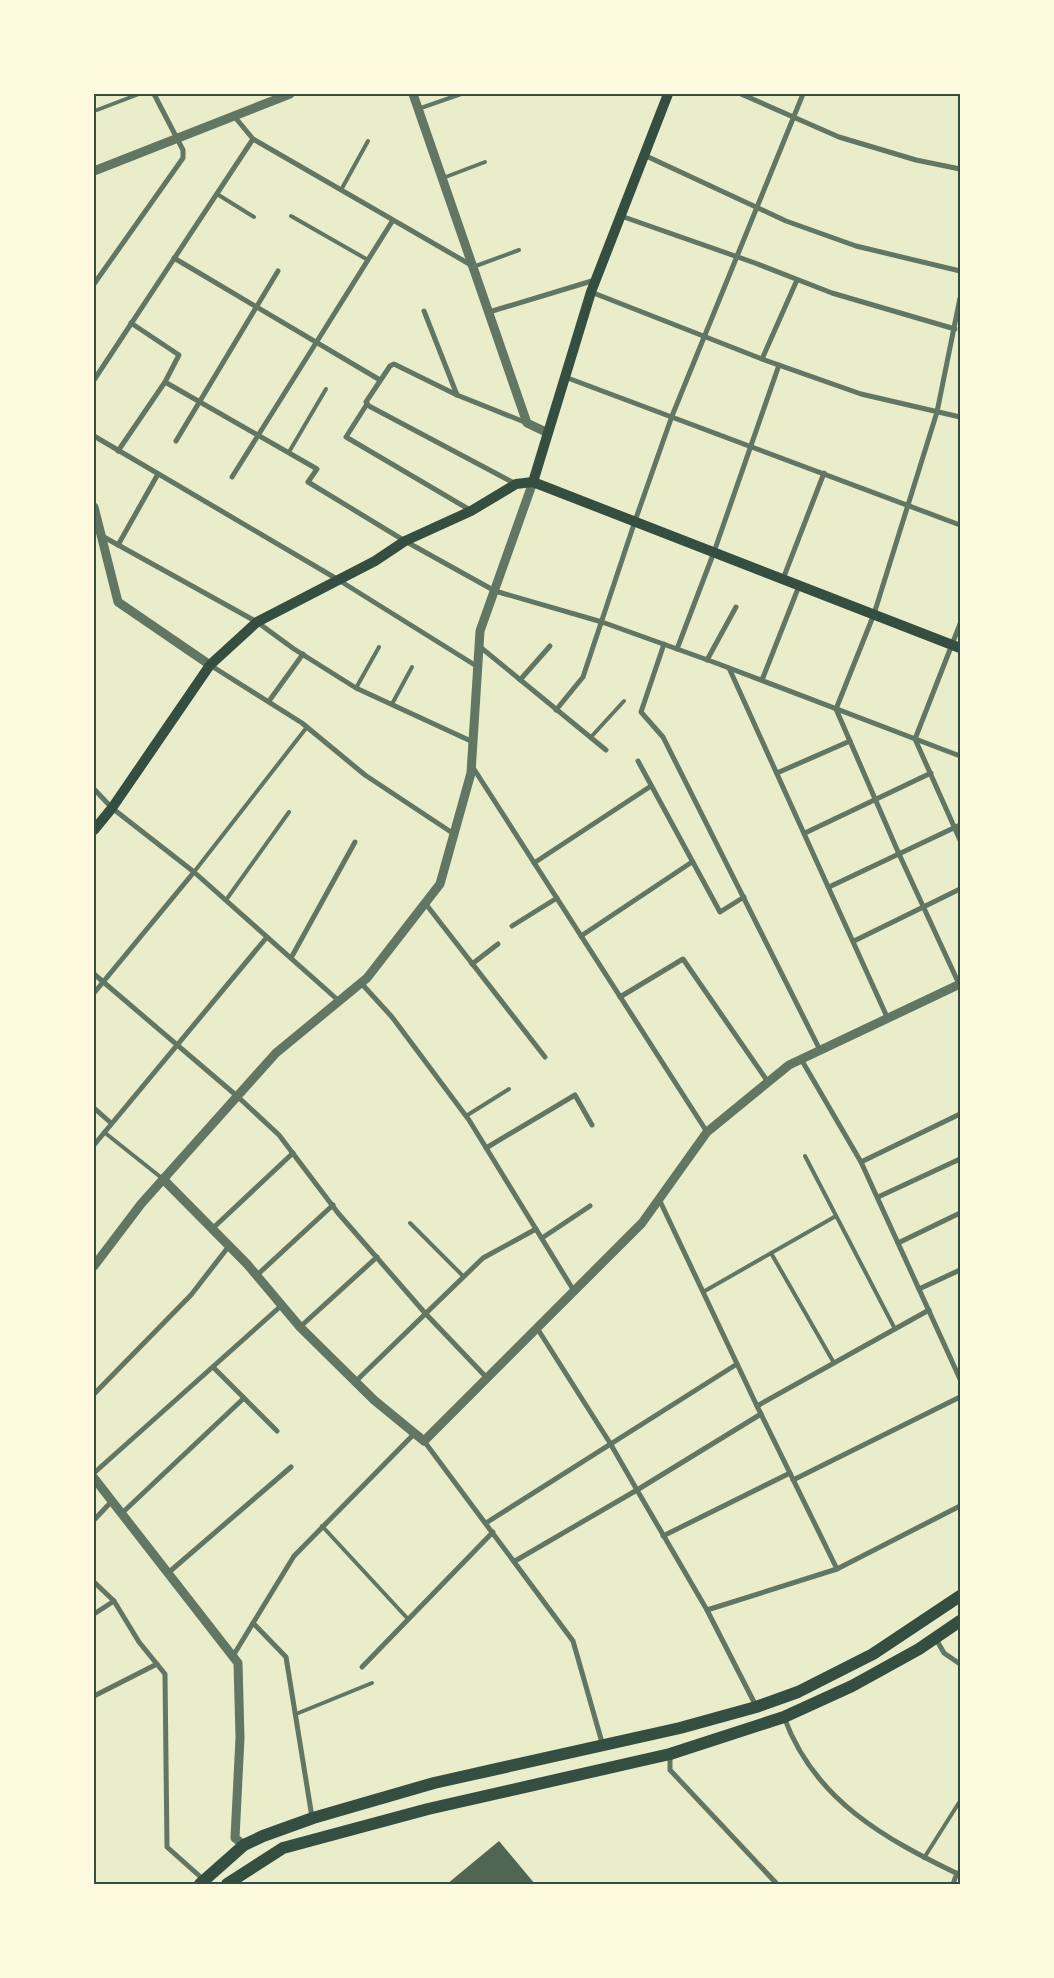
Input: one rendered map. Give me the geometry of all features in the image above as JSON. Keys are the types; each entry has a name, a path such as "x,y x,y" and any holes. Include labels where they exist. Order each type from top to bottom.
{"main road":[{"path":"533,482 595,280 668,94"},
{"path":"94,830 112,808 210,664 257,622 375,561 405,541 471,511 516,484 533,482 956,646"},
{"path":"202,1882 244,1845 312,1818 434,1783 603,1746 756,1707 798,1692 850,1667 895,1640 960,1596"},
{"path":"227,1884 283,1848 428,1809 670,1754 784,1717 852,1686 935,1638 960,1621"}],"street":[{"path":"94,284 183,158 183,150 154,94"},
{"path":"413,94 527,423"},
{"path":"741,94 839,137 916,160 960,169"},
{"path":"556,710 584,677 634,521 672,416 803,94"},
{"path":"94,171 286,95"},
{"path":"234,115 254,139 474,267"},
{"path":"94,380 254,139"},
{"path":"644,155 786,221 856,246 960,271"},
{"path":"621,216 737,257 832,294 955,329"},
{"path":"232,477 393,220"},
{"path":"174,258 380,380"},
{"path":"176,441 278,271"},
{"path":"489,312 595,280"},
{"path":"762,359 798,280"},
{"path":"591,292 762,359 861,394 960,417"},
{"path":"424,1440 642,1223 706,1132 789,1065 960,984 899,854 836,709 874,614 909,506 937,412 960,298"},
{"path":"424,311 457,395"},
{"path":"118,451 165,382 179,355 131,323"},
{"path":"471,511 346,437 390,366 394,364 457,395 548,433"},
{"path":"677,649 714,552 779,365"},
{"path":"565,377 960,525"},
{"path":"165,382 317,469 308,482 405,541 495,591 602,622 762,680 960,756"},
{"path":"367,404 516,484"},
{"path":"94,436 337,580 478,667"},
{"path":"118,545 158,474"},
{"path":"783,579 824,474"},
{"path":"94,1266 141,1204 276,1053 367,978 440,884 471,773 480,631 533,482"},
{"path":"94,507 118,602 210,664 269,700 307,727 365,775 454,834"},
{"path":"101,536 257,622 356,688 473,742"},
{"path":"762,680 799,586"},
{"path":"707,660 736,607"},
{"path":"960,624 956,646 915,739 960,840"},
{"path":"664,644 641,712 663,737 820,1050"},
{"path":"479,646 606,750"},
{"path":"520,680 550,646"},
{"path":"269,700 303,654"},
{"path":"729,668 830,887 888,1019"},
{"path":"777,773 850,741"},
{"path":"638,761 720,912 744,897"},
{"path":"471,766 706,1132"},
{"path":"804,833 931,773"},
{"path":"534,863 652,786"},
{"path":"94,790 112,808 194,872 339,1001"},
{"path":"830,887 960,825"},
{"path":"291,958 355,842"},
{"path":"581,936 692,862"},
{"path":"94,993 194,872"},
{"path":"854,941 960,889"},
{"path":"512,926 557,898"},
{"path":"425,903 545,1057"},
{"path":"94,1145 176,1044 267,937"},
{"path":"472,964 498,944"},
{"path":"620,997 683,960 768,1082"},
{"path":"94,974 237,1096 279,1135 333,1206 376,1257 425,1313 487,1378"},
{"path":"361,983 392,1017 466,1116 574,1291"},
{"path":"801,1059 861,1162 960,1379"},
{"path":"486,1148 575,1095 592,1125"},
{"path":"94,1108 112,1123"},
{"path":"861,1162 960,1114"},
{"path":"212,1229 293,1154"},
{"path":"878,1198 960,1159"},
{"path":"163,1179 229,1246 300,1327 374,1400 424,1440 573,1641 603,1746"},
{"path":"659,1199 837,1569"},
{"path":"256,1276 333,1206"},
{"path":"542,1238 590,1206"},
{"path":"898,1243 960,1213"},
{"path":"355,1382 483,1258 536,1228"},
{"path":"94,1394 191,1295 229,1246"},
{"path":"300,1327 376,1257"},
{"path":"919,1289 960,1270"},
{"path":"94,1473 282,1305"},
{"path":"757,1406 929,1310"},
{"path":"537,1328 610,1443 707,1610 756,1707"},
{"path":"486,1523 737,1364"},
{"path":"213,1367 277,1431"},
{"path":"793,1480 960,1397"},
{"path":"122,1514 244,1398"},
{"path":"515,1561 637,1490 761,1414"},
{"path":"232,1656 294,1556 414,1433"},
{"path":"168,1573 291,1467"},
{"path":"663,1536 790,1473"},
{"path":"94,1478 238,1663 239,1719 235,1838 244,1845"},
{"path":"94,1520 112,1501"},
{"path":"707,1610 837,1569 960,1506"},
{"path":"362,1667 493,1532"},
{"path":"94,1582 114,1601 139,1642 165,1674 167,1847 202,1882"},
{"path":"94,1614 114,1601"},
{"path":"253,1623 286,1657 312,1818"},
{"path":"935,1638 944,1654 960,1664"},
{"path":"94,1696 157,1664"},
{"path":"784,1717 797,1746 810,1766 828,1789 850,1812 924,1858 959,1874 953,1884"},
{"path":"670,1754 670,1770 777,1884"}],"lane":[{"path":"97,110 139,94"},
{"path":"418,109 461,94"},
{"path":"341,190 368,141"},
{"path":"442,178 485,162"},
{"path":"217,194 254,217"},
{"path":"291,216 368,260"},
{"path":"474,267 519,250"},
{"path":"288,452 326,389"},
{"path":"356,688 379,647"},
{"path":"392,704 412,667"},
{"path":"591,737 624,701"},
{"path":"194,872 307,727"},
{"path":"226,900 289,812"},
{"path":"466,1116 509,1090"},
{"path":"104,1132 163,1179"},
{"path":"805,1156 895,1329"},
{"path":"703,1292 836,1216"},
{"path":"410,1223 463,1276"},
{"path":"771,1253 834,1363"},
{"path":"322,1526 408,1620"},
{"path":"296,1714 372,1683"},
{"path":"924,1858 960,1801"}],"building":[{"path":"499,1841 535,1884 447,1884"}]}
